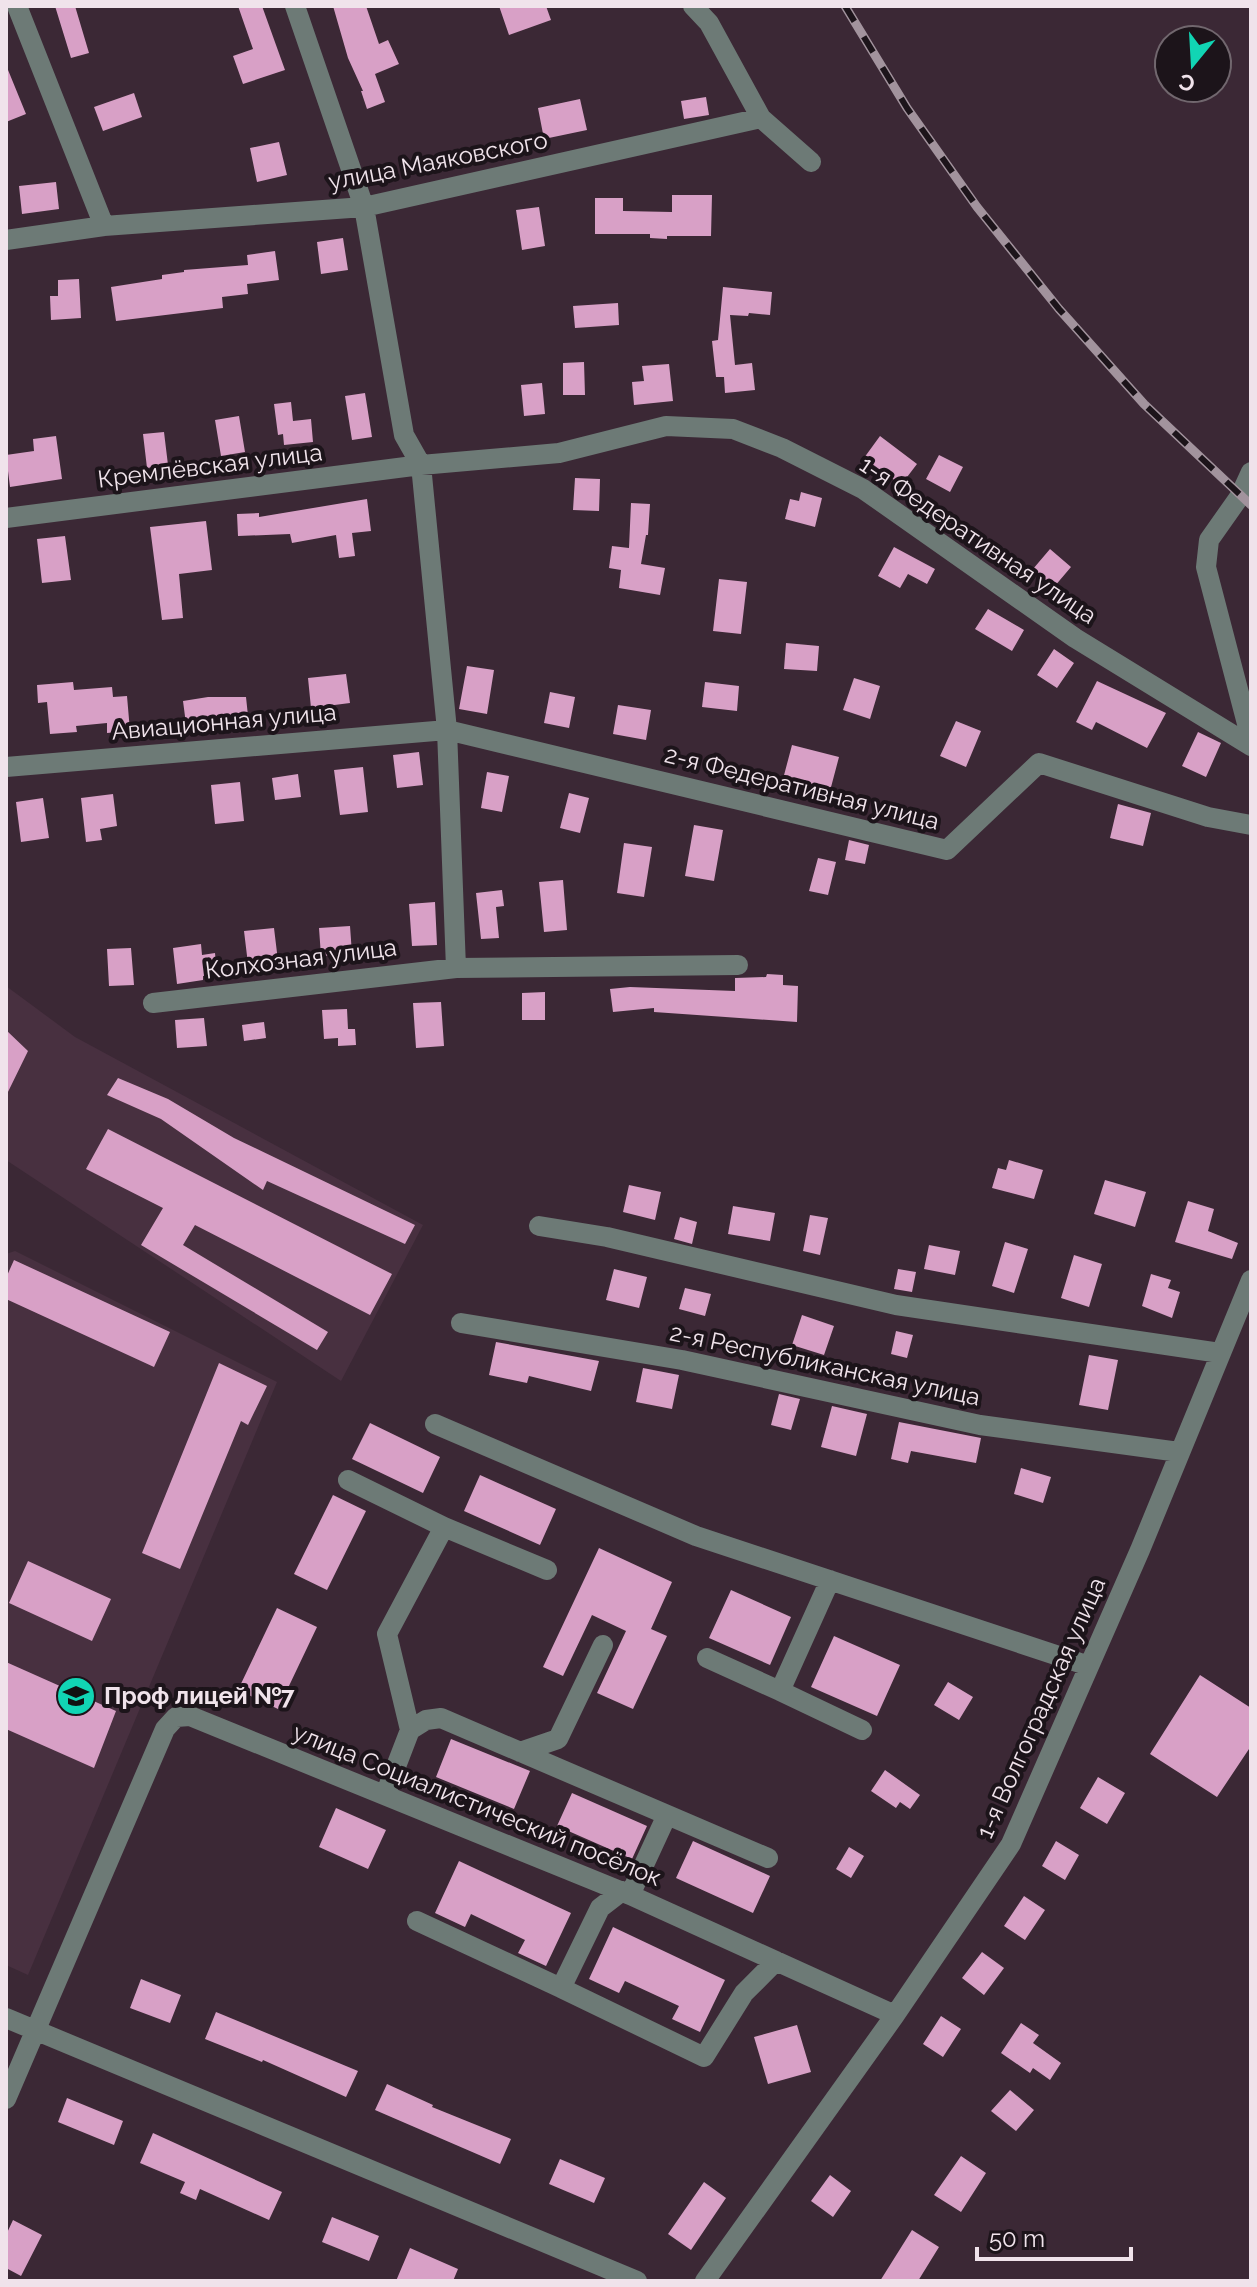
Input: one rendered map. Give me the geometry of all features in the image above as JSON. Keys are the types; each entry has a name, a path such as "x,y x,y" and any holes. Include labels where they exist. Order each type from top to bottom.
{"street":[{"path":"17,6 104,226"},
{"path":"295,6 364,207 404,435 421,465 447,730 456,968 738,965"},
{"path":"693,6 709,23 761,118 811,162"},
{"name":"улица Маяковского","path":"6,240 104,226 364,207 761,118"},
{"name":"1-я Федеративная улица","path":"421,465 559,453 666,426 733,429 782,448 863,489 1075,638 1251,746"},
{"name":"Кремлёвская улица","path":"6,518 421,465"},
{"path":"1251,472 1240,496 1209,540 1206,567 1251,739"},
{"name":"Авиационная улица","path":"6,767 447,730"},
{"name":"2-я Федеративная улица","path":"447,730 947,850 1039,763 1208,817 1251,825"},
{"name":"Колхозная улица","path":"153,1003 456,968"},
{"path":"539,1226 607,1237 896,1305 1220,1353"},
{"name":"1-я Волгоградская улица","path":"705,2281 895,2015 1011,1844 1140,1550 1251,1280"},
{"name":"2-я Республиканская улица","path":"461,1323 682,1360 980,1425 1179,1452"},
{"path":"435,1424 696,1536 1089,1666"},
{"path":"348,1480 444,1527 547,1570"},
{"path":"385,1795 410,1730 387,1634 444,1527"},
{"path":"780,1691 830,1580"},
{"path":"520,1752 558,1739 603,1645"},
{"path":"707,1658 862,1730"},
{"name":"улица Социалистический посёлок","path":"6,2099 165,1729 176,1717 190,1716 626,1893 895,2015"},
{"path":"410,1730 426,1720 441,1718 768,1858"},
{"path":"561,1988 600,1908 626,1893 667,1815"},
{"path":"417,1921 704,2057 744,1993 776,1961"},
{"path":"6,2018 637,2281"}],"shaded area":[{"path":"6,986 75,1037 423,1225 341,1381 6,1160"},
{"name":"Проф лицей №7","path":"15,1251 277,1382 28,1975 6,1965 6,1254"}],"building":[{"path":"55,6 75,6 89,53 71,58"},
{"path":"238,6 262,6 285,70 243,84 233,56 253,49"},
{"path":"333,6 366,6 379,44 388,40 399,64 375,74 385,102 367,109"},
{"path":"499,6 546,6 551,20 509,35"},
{"path":"6,65 26,114 6,122"},
{"path":"134,93 142,117 103,131 94,107"},
{"path":"706,97 709,115 684,119 681,101"},
{"path":"580,99 587,130 544,139 538,108"},
{"path":"279,142 287,175 257,182 250,148"},
{"path":"56,182 59,209 22,214 19,186"},
{"path":"672,195 712,195 711,236 667,236 667,239 650,238 650,234 595,234 595,198 623,198 623,211 672,212"},
{"path":"539,207 545,246 522,250 516,210"},
{"path":"343,238 348,270 321,274 317,242"},
{"path":"275,251 279,280 247,284 248,294 222,297 223,308 116,321 111,287 162,279 162,275 184,270 248,265 247,255"},
{"path":"79,279 81,318 51,320 50,296 58,296 58,280"},
{"path":"723,287 772,292 770,315 730,315 735,365 752,363 755,390 725,393 724,377 716,377 712,341 718,340"},
{"path":"618,303 619,325 575,328 573,306"},
{"path":"584,362 585,395 563,395 563,363"},
{"path":"669,364 673,401 634,405 632,382 644,381 642,366"},
{"path":"542,383 545,414 524,416 521,385"},
{"path":"365,393 372,437 352,440 345,396"},
{"path":"291,402 293,421 311,419 313,442 284,445 283,434 278,435 274,404"},
{"path":"239,416 245,452 221,456 215,420"},
{"path":"164,432 168,465 147,468 143,434"},
{"path":"56,436 62,479 10,487 6,455 34,451 33,439"},
{"path":"880,436 917,464 901,485 864,458"},
{"path":"939,455 963,467 950,492 926,479"},
{"path":"575,478 600,479 599,511 573,510"},
{"path":"801,492 822,498 815,527 785,519 790,499 799,501"},
{"path":"367,499 371,531 352,533 355,556 339,558 336,535 292,543 290,534 238,536 237,514 259,513 259,517"},
{"path":"631,503 650,504 648,535 641,564 665,568 660,595 619,588 621,570 609,568 612,546 629,548"},
{"path":"206,521 212,570 179,574 183,618 162,620 150,527"},
{"path":"65,536 71,580 42,583 37,539"},
{"path":"894,547 935,569 927,584 908,574 900,588 878,576"},
{"path":"1050,549 1071,567 1054,587 1033,569"},
{"path":"719,579 747,582 741,634 713,631"},
{"path":"988,609 1024,630 1012,651 975,629"},
{"path":"786,643 819,646 817,671 784,669"},
{"path":"1054,649 1074,663 1057,688 1037,675"},
{"path":"467,666 494,670 487,714 459,709"},
{"path":"346,674 350,703 311,708 308,678"},
{"path":"854,678 880,686 870,719 843,710"},
{"path":"1097,681 1166,713 1147,748 1096,722 1092,730 1076,722"},
{"path":"73,682 74,690 112,687 113,697 127,696 130,731 107,733 107,723 76,726 77,732 50,734 47,702 38,703 37,685"},
{"path":"705,682 739,686 737,711 702,707"},
{"path":"550,692 575,697 569,728 544,723"},
{"path":"208,697 246,697 248,716 186,724 183,701"},
{"path":"618,705 651,710 646,740 613,734"},
{"path":"956,721 981,731 966,767 940,756"},
{"path":"1198,732 1221,743 1206,777 1182,766"},
{"path":"792,745 839,757 830,791 783,779"},
{"path":"419,752 423,785 397,788 393,755"},
{"path":"363,767 368,812 340,815 334,770"},
{"path":"487,772 509,776 502,812 481,808"},
{"path":"298,774 301,797 275,800 272,778"},
{"path":"240,782 244,821 215,824 211,785"},
{"path":"569,793 589,798 580,833 560,828"},
{"path":"113,794 117,826 100,829 102,840 86,842 81,798"},
{"path":"43,798 49,838 21,842 16,802"},
{"path":"1118,804 1151,813 1143,846 1110,838"},
{"path":"694,825 723,830 714,881 685,876"},
{"path":"849,840 869,845 865,864 845,860"},
{"path":"624,843 652,847 644,897 617,893"},
{"path":"818,858 836,862 828,895 809,891"},
{"path":"563,880 567,930 544,932 539,882"},
{"path":"502,890 504,906 496,907 499,938 481,939 476,893"},
{"path":"435,902 437,945 412,946 409,904"},
{"path":"350,926 352,954 321,956 319,928"},
{"path":"274,928 278,961 248,964 244,931"},
{"path":"201,944 202,955 215,953 217,974 203,976 203,980 177,984 173,948"},
{"path":"131,948 134,985 109,986 107,949"},
{"path":"767,974 783,975 783,985 798,986 797,1022 654,1012 654,1008 613,1012 610,989 735,991 735,978 766,977"},
{"path":"545,992 545,1020 522,1020 522,993"},
{"path":"441,1002 444,1046 416,1048 413,1003"},
{"path":"347,1009 348,1029 355,1029 356,1045 338,1046 338,1038 324,1039 322,1010"},
{"path":"204,1018 207,1046 177,1048 175,1020"},
{"path":"264,1022 266,1038 244,1041 242,1025"},
{"path":"6,1030 28,1051 6,1096"},
{"path":"118,1078 168,1099 234,1138 415,1225 405,1244 267,1181 263,1190 161,1119 107,1095"},
{"path":"108,1129 392,1274 370,1315 195,1225 183,1245 328,1332 317,1350 141,1245 163,1208 86,1169"},
{"path":"1009,1160 1043,1170 1034,1199 992,1188 998,1168 1006,1170"},
{"path":"1105,1180 1146,1192 1135,1227 1094,1214"},
{"path":"629,1185 661,1192 655,1220 623,1212"},
{"path":"1188,1201 1214,1209 1208,1231 1238,1243 1232,1259 1175,1242"},
{"path":"733,1206 775,1213 770,1241 728,1234"},
{"path":"810,1215 828,1218 820,1255 803,1251"},
{"path":"680,1217 697,1222 692,1244 674,1239"},
{"path":"1005,1242 1028,1249 1014,1293 992,1286"},
{"path":"929,1245 960,1251 955,1275 924,1269"},
{"path":"1074,1255 1102,1264 1089,1307 1061,1298"},
{"path":"14,1260 170,1332 154,1367 6,1299 6,1278"},
{"path":"614,1269 647,1277 639,1308 606,1300"},
{"path":"898,1269 916,1272 912,1292 894,1289"},
{"path":"1151,1274 1171,1280 1168,1288 1180,1292 1172,1318 1142,1306"},
{"path":"685,1288 711,1294 705,1316 679,1309"},
{"path":"802,1315 834,1326 824,1355 792,1345"},
{"path":"896,1331 913,1335 907,1358 891,1354"},
{"path":"496,1342 599,1361 591,1391 529,1376 527,1383 489,1375"},
{"path":"1089,1355 1118,1360 1108,1410 1079,1405"},
{"path":"219,1363 267,1386 248,1425 241,1421 180,1569 142,1553"},
{"path":"643,1368 679,1375 672,1409 636,1402"},
{"path":"779,1394 800,1399 791,1430 771,1425"},
{"path":"832,1406 867,1414 856,1456 821,1447"},
{"path":"899,1422 981,1438 976,1463 911,1451 908,1463 891,1459"},
{"path":"370,1423 440,1457 423,1493 352,1459"},
{"path":"1021,1468 1051,1477 1043,1503 1014,1494"},
{"path":"480,1475 556,1509 540,1545 464,1511"},
{"path":"333,1495 366,1511 327,1590 294,1574"},
{"path":"599,1548 672,1582 651,1629 667,1636 633,1709 597,1693 626,1631 592,1615 563,1676 543,1667"},
{"path":"28,1561 111,1599 92,1641 9,1603"},
{"path":"731,1590 791,1617 770,1665 709,1638"},
{"path":"277,1608 317,1627 278,1709 238,1690"},
{"path":"834,1636 900,1665 877,1716 811,1687"},
{"path":"6,1662 116,1711 94,1768 6,1729"},
{"path":"1200,1675 1251,1708 1251,1746 1217,1797 1150,1754"},
{"path":"948,1682 973,1697 959,1720 934,1705"},
{"path":"451,1739 530,1771 514,1809 436,1777"},
{"path":"885,1770 920,1795 910,1809 900,1802 896,1808 871,1791"},
{"path":"1098,1777 1125,1793 1107,1824 1080,1808"},
{"path":"572,1793 647,1826 632,1859 557,1826"},
{"path":"336,1808 386,1830 368,1869 319,1847"},
{"path":"693,1841 770,1876 753,1913 676,1878"},
{"path":"1056,1841 1079,1855 1065,1880 1042,1866"},
{"path":"849,1847 864,1856 851,1878 836,1869"},
{"path":"459,1861 571,1913 546,1966 518,1953 525,1940 471,1914 465,1927 435,1913"},
{"path":"1024,1896 1045,1910 1025,1940 1004,1926"},
{"path":"613,1927 725,1980 700,2032 672,2019 679,2006 625,1981 619,1993 589,1979"},
{"path":"982,1952 1004,1968 984,1995 962,1978"},
{"path":"141,1979 181,1995 170,2023 130,2008"},
{"path":"216,2012 358,2071 346,2097 263,2060 205,2039"},
{"path":"941,2016 961,2029 943,2057 923,2044"},
{"path":"1021,2023 1039,2035 1033,2043 1061,2063 1050,2080 1033,2068 1030,2073 1001,2053"},
{"path":"797,2025 811,2072 768,2084 754,2037"},
{"path":"387,2084 432,2107 511,2139 500,2164 375,2110"},
{"path":"1010,2090 1034,2110 1016,2131 991,2111"},
{"path":"67,2098 123,2121 114,2145 58,2122"},
{"path":"153,2133 282,2192 269,2220 200,2189 196,2200 180,2193 185,2182 140,2163"},
{"path":"961,2156 986,2173 961,2212 934,2195"},
{"path":"560,2159 605,2178 594,2203 549,2184"},
{"path":"830,2175 851,2191 833,2217 811,2201"},
{"path":"704,2182 726,2198 691,2250 668,2234"},
{"path":"332,2217 379,2236 369,2261 322,2242"},
{"path":"13,2220 42,2235 21,2276 6,2268 6,2235"},
{"path":"912,2230 939,2247 918,2281 880,2281"},
{"path":"410,2248 458,2269 453,2281 396,2281"}],"railway":[{"path":"845,6 907,108 977,207 1059,309 1144,404 1251,505"}],"place":[{"name":"Проф лицей №7","path":"76,1696"}]}
